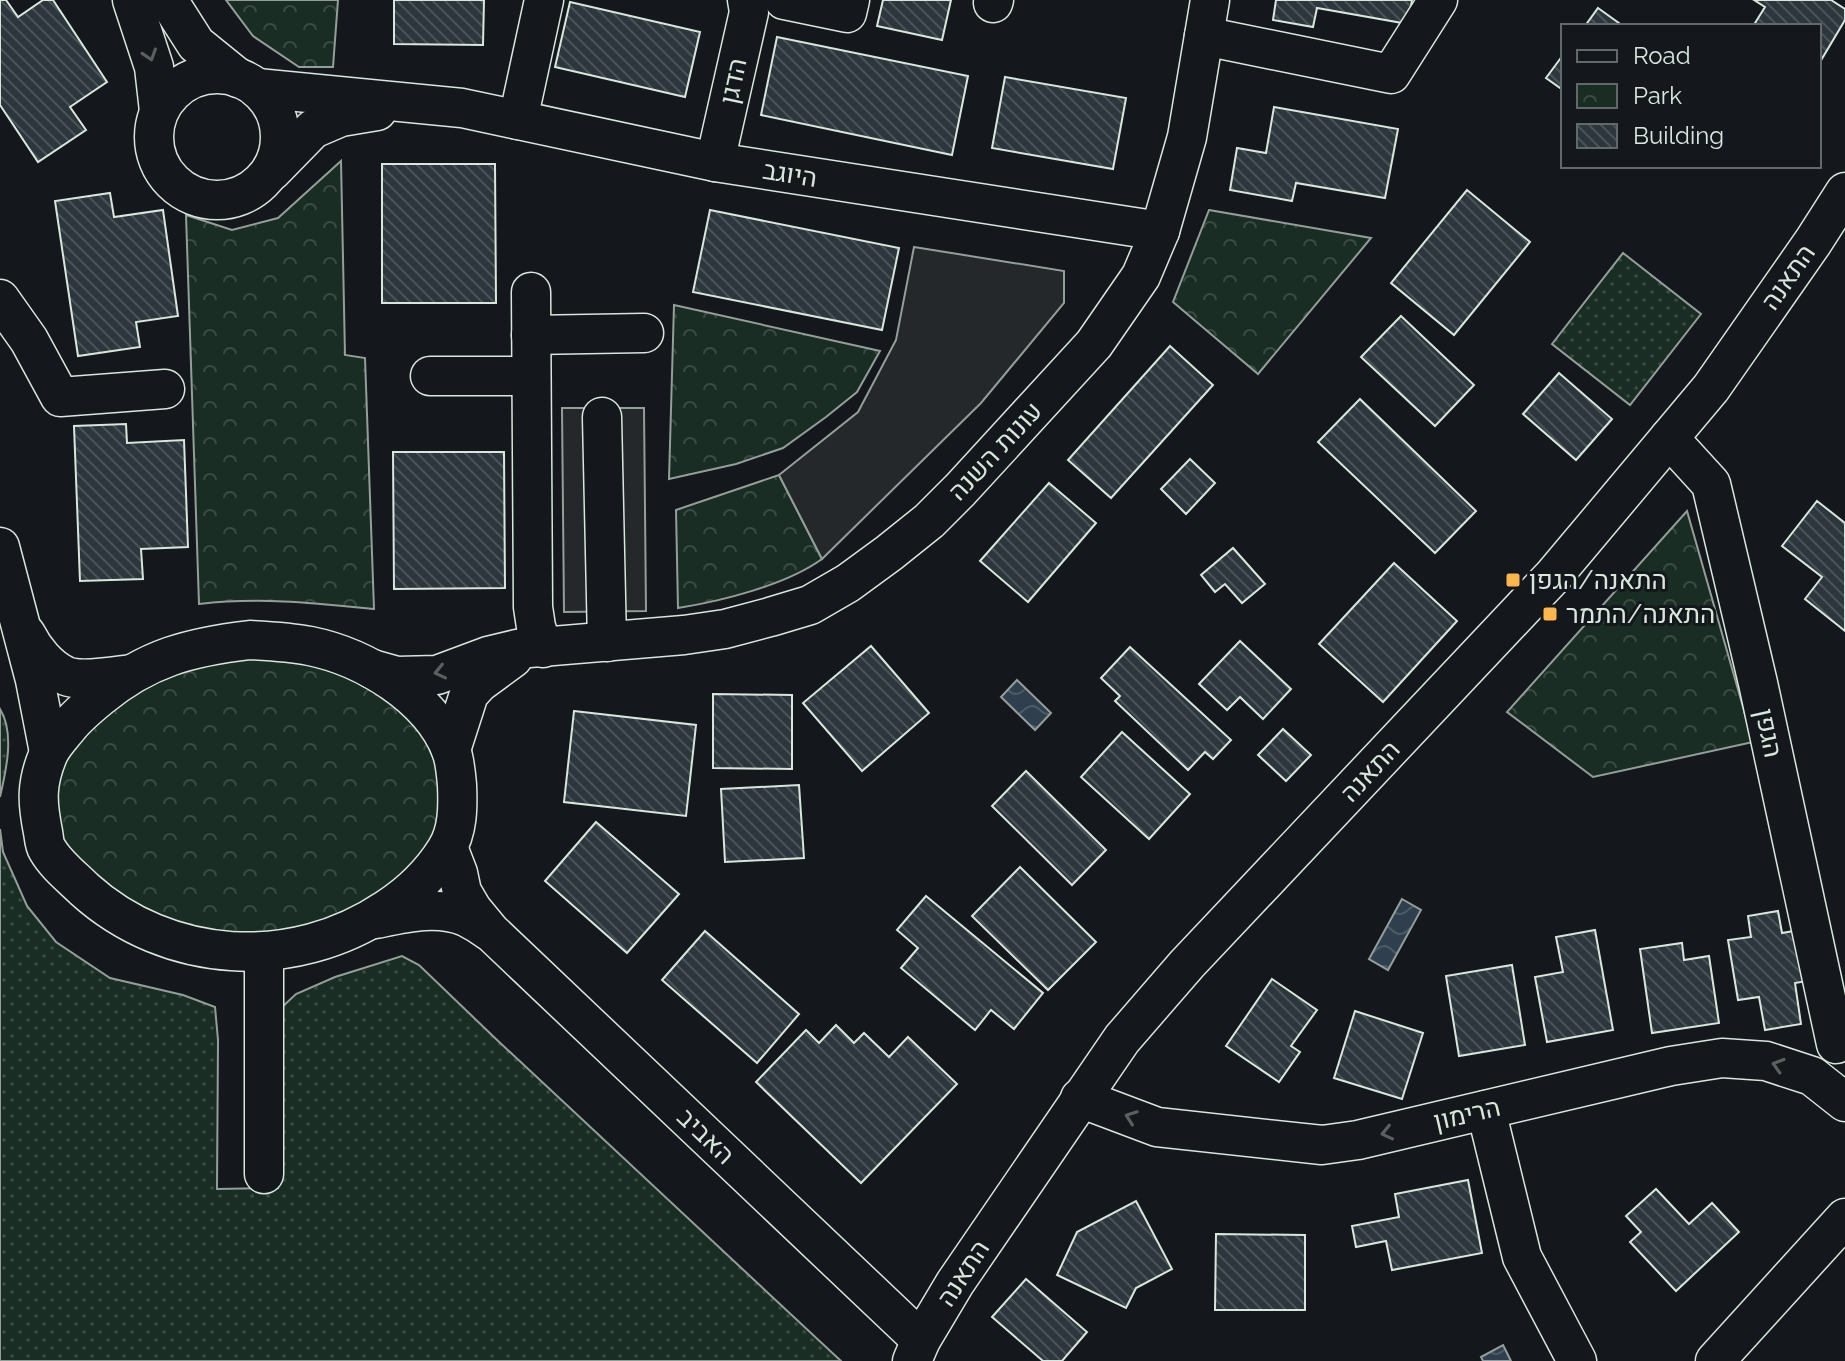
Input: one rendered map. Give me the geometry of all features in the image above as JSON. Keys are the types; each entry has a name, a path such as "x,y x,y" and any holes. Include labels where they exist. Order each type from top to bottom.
{"street":[{"path":"132,0 154,67 159,111"},
{"path":"168,0 196,44 248,83 272,105 280,126 280,148 275,165 261,183 243,196 219,201 197,198 177,188 163,171 154,149 154,126 161,106 175,89 195,78 216,74 248,83"},
{"path":"518,120 544,0"},
{"name":"הדגן","path":"715,162 749,12 747,0"},
{"path":"784,0 847,13 850,0"},
{"path":"1207,18 1391,74 1438,0"},
{"name":"עונות השנה","path":"372,669 397,676 437,675 517,649 725,629 810,605 848,583 889,553 929,521 960,490 1094,344 1141,276 1160,231 1187,137 1207,18"},
{"name":"היוגב","path":"248,83 302,94 462,108 715,162 1160,231"},
{"name":"היוגב","path":"267,176 313,129 341,117 423,103"},
{"name":"התאנה","path":"916,1351 955,1283 1122,1039 1187,964 1554,575 1711,388 1845,192"},
{"path":"531,292 533,607 543,648"},
{"path":"0,299 29,340 60,397 165,389"},
{"path":"531,335 644,333"},
{"path":"430,376 531,376"},
{"path":"602,417 607,642"},
{"name":"הגפן","path":"1669,438 1711,484 1758,683 1836,1044"},
{"path":"0,547 40,701 49,752"},
{"path":"15,608 34,648 67,676 101,678 131,674"},
{"path":"250,640 313,647 372,669 428,710 451,750 459,811 448,847 425,878 398,902 370,920 334,937 299,947 264,952 202,948 132,924 99,902 65,871 46,848 37,803 39,780 49,752 78,715 118,681 178,652 250,640"},
{"name":"עונות השנה","path":"451,750 469,694 513,658 543,648"},
{"name":"האביב","path":"448,847 462,892 491,932 916,1351"},
{"name":"האביב","path":"370,920 414,911 439,911 465,917 491,932"},
{"path":"264,952 264,1174"},
{"name":"הרימון","path":"1080,1098 1157,1127 1322,1145 1358,1140 1671,1066 1722,1058 1766,1061 1812,1076 1845,1102"},
{"path":"1486,1110 1522,1257 1577,1361"},
{"path":"1715,1361 1845,1218"}],"green space":[{"path":"226,0 338,0 333,67 299,67 253,36"},
{"path":"341,161 345,355 365,358 374,609 265,601 199,604 186,215 232,230 278,218"},
{"path":"1209,210 1371,238 1258,374 1173,302"},
{"path":"1623,253 1701,314 1630,405 1552,344"},
{"path":"674,305 880,351 857,392 783,448 736,464 669,479"},
{"path":"779,475 822,559 790,577 753,591 678,608 676,510"},
{"path":"1687,511 1753,742 1593,777 1507,712"},
{"path":"217,657 310,660 392,698 438,754 442,780 436,841 415,869 363,908 263,938 168,925 107,892 59,842 53,783 61,758 127,693"},
{"path":"0,709 5,719 8,741 0,797"},
{"path":"0,829 3,852 27,906 56,942 110,978 183,995 215,1007 218,1040 217,1189 278,1188 280,1009 296,994 335,977 402,956 419,965 841,1361 0,1361"}],"shaded area":[{"path":"914,247 1064,271 1064,303 981,403 822,559 779,475 858,412 896,340"},
{"path":"562,408 644,408 646,611 564,612"}],"water":[{"path":"1017,680 1051,713 1035,730 1001,697"},
{"path":"1402,899 1421,910 1388,970 1369,959"},
{"path":"1503,1345 1511,1361 1483,1361 1481,1357"}],"building":[{"path":"0,0 6,0 18,17 43,0 53,0 107,82 70,107 86,130 38,162 0,105"},
{"path":"394,0 484,0 483,45 394,44"},
{"path":"883,0 951,0 942,40 877,26"},
{"path":"1276,0 1412,0 1408,24 1317,8 1313,27 1273,20"},
{"path":"1754,0 1831,0 1845,9 1845,20 1821,60 1821,24 1755,23 1765,7"},
{"path":"570,2 700,32 685,97 555,67"},
{"path":"1598,8 1620,24 1586,24"},
{"path":"777,37 968,76 952,155 761,115"},
{"path":"1561,58 1561,89 1546,78"},
{"path":"1005,77 1126,98 1113,169 992,148"},
{"path":"1274,107 1398,129 1385,198 1296,183 1292,201 1230,190 1237,148 1266,153"},
{"path":"382,164 495,164 496,303 382,303"},
{"path":"1467,190 1530,242 1454,335 1391,283"},
{"path":"110,193 114,217 163,210 178,316 136,322 140,347 78,356 55,201"},
{"path":"710,210 899,248 882,330 693,292"},
{"path":"1401,316 1474,385 1435,426 1361,357"},
{"path":"1170,346 1213,385 1111,498 1068,460"},
{"path":"1559,373 1612,419 1576,460 1523,414"},
{"path":"1360,399 1476,511 1435,553 1318,442"},
{"path":"126,424 127,443 184,440 188,547 141,549 143,579 80,581 74,426"},
{"path":"393,452 504,452 505,588 394,589"},
{"path":"1190,459 1215,483 1186,514 1161,489"},
{"path":"1049,483 1096,523 1028,602 980,561"},
{"path":"1817,501 1845,523 1845,631 1805,599 1822,577 1782,546"},
{"path":"1233,548 1265,584 1242,603 1225,584 1215,592 1201,575"},
{"path":"1394,563 1457,621 1383,702 1319,644"},
{"path":"1240,641 1291,689 1263,719 1240,697 1227,710 1199,684"},
{"path":"871,646 929,713 862,771 803,703"},
{"path":"1130,647 1231,740 1213,759 1205,752 1188,770 1115,701 1120,696 1101,678"},
{"path":"713,694 792,695 792,769 713,768"},
{"path":"574,711 696,725 686,816 564,802"},
{"path":"1283,729 1311,755 1286,781 1258,755"},
{"path":"1122,732 1190,794 1149,839 1081,777"},
{"path":"1026,771 1106,850 1072,885 992,806"},
{"path":"799,785 804,858 725,862 721,789"},
{"path":"596,822 679,894 627,953 545,881"},
{"path":"1020,867 1096,942 1048,990 972,916"},
{"path":"926,896 1043,993 1014,1029 991,1010 975,1030 901,968 918,948 897,930"},
{"path":"1778,911 1782,933 1805,929 1813,980 1795,983 1801,1024 1765,1030 1759,997 1738,1000 1728,940 1751,937 1748,916"},
{"path":"1595,930 1613,1030 1547,1042 1535,977 1563,972 1556,937"},
{"path":"705,931 799,1014 757,1063 662,980"},
{"path":"1682,943 1684,960 1709,956 1719,1023 1652,1033 1640,949"},
{"path":"1512,965 1525,1045 1459,1056 1446,976"},
{"path":"1272,979 1317,1010 1291,1046 1300,1052 1279,1082 1226,1046"},
{"path":"1355,1011 1423,1033 1402,1099 1334,1078"},
{"path":"836,1025 854,1043 864,1033 889,1057 908,1037 957,1084 861,1183 756,1082 806,1030 819,1043"},
{"path":"1468,1180 1482,1253 1392,1270 1386,1241 1356,1247 1352,1226 1399,1217 1395,1194"},
{"path":"1656,1189 1689,1224 1712,1203 1739,1232 1676,1291 1630,1242 1641,1232 1626,1216"},
{"path":"1136,1201 1172,1269 1136,1288 1126,1308 1057,1275 1077,1232"},
{"path":"1216,1234 1305,1235 1305,1310 1215,1310"},
{"path":"1026,1279 1087,1332 1062,1361 1043,1361 992,1317"}],"place":[{"name":"התאנה/הגפן","path":"1513,580"},
{"name":"התאנה/התמר","path":"1550,614"}]}
